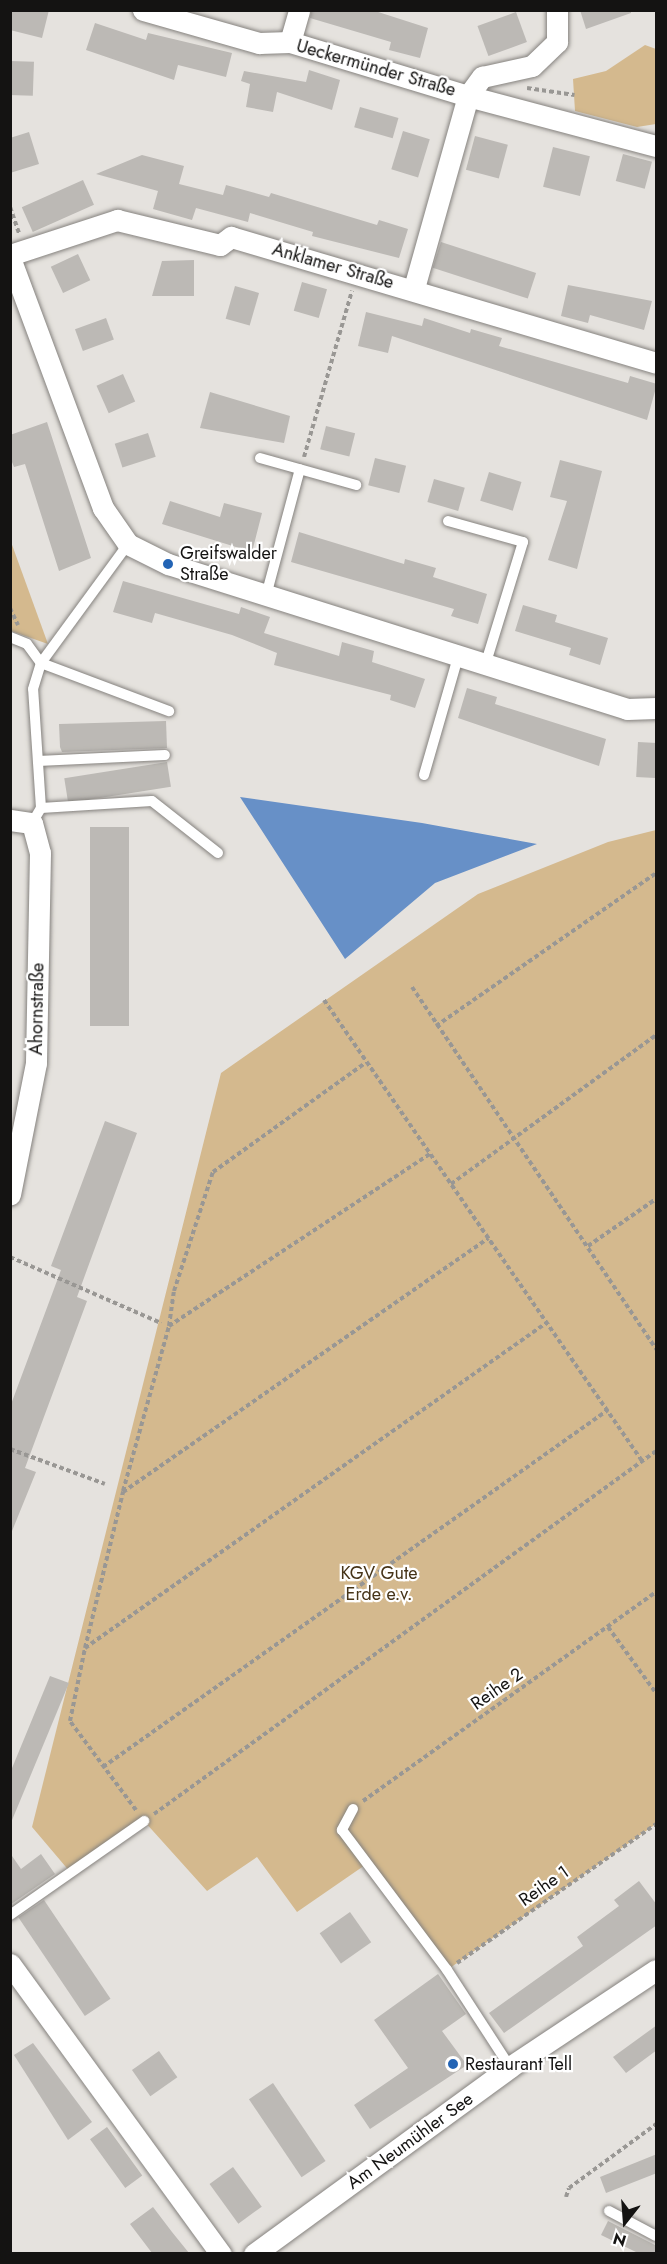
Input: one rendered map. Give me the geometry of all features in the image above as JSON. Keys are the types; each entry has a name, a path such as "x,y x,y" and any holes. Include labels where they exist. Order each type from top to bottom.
{"street":[{"name":"Ueckermünder Straße","path":"143,10 259,43 290,42 468,96 657,146"},
{"path":"290,42 299,10"},
{"name":"Ueckermünder Straße","path":"468,96 482,77 532,66 557,42 557,10"},
{"path":"414,288 468,96"},
{"name":"Anklamer Straße","path":"10,257 117,220 220,245 231,237 414,288 657,363"},
{"path":"10,257 103,508 128,544 168,564 267,592 627,709 657,708"},
{"path":"10,820 36,815"},
{"name":"Ahornstraße","path":"10,1194 18,1111 36,1063 40,853 36,815"},
{"path":"10,1964 221,2253"},
{"name":"Am Neumühler See","path":"254,2253 510,2067 657,1970"}],"lane":[{"path":"260,458 356,485"},
{"path":"267,592 300,469"},
{"path":"448,521 523,542 486,662"},
{"path":"128,544 41,663 33,689 38,761 36,815 152,801 218,853"},
{"path":"10,637 27,644 41,663 169,711"},
{"path":"424,775 459,653"},
{"path":"38,761 165,755"},
{"path":"353,1809 342,1830 447,1971 510,2067"},
{"path":"10,1916 144,1821"},
{"path":"609,2211 657,2236"}],"path":[{"path":"300,469 357,273"},
{"path":"436,1026 657,873"},
{"path":"412,987 436,1026 657,1349"},
{"path":"324,1000 365,1063 642,1461"},
{"path":"451,1184 657,1035"},
{"path":"365,1063 213,1172 174,1291 169,1326 123,1492 84,1648 70,1721 103,1767 144,1821 657,1451"},
{"path":"169,1326 430,1154"},
{"path":"588,1246 657,1198"},
{"path":"123,1492 488,1238"},
{"path":"10,1257 161,1323"},
{"path":"84,1648 546,1323"},
{"path":"103,1767 608,1410"},
{"path":"10,1449 105,1484"},
{"name":"Reihe 2","path":"353,1809 657,1592"},
{"path":"608,1627 657,1693"},
{"name":"Reihe 1","path":"447,1971 657,1824"},
{"path":"566,2197 569,2188 657,2124"}],"green space":[{"path":"645,45 656,49 656,124 637,127 575,111 573,79 606,71"},
{"path":"11,542 48,644 11,631"},
{"name":"KGV Gute Erde e.v.","path":"656,830 656,1824 447,1970 368,1863 297,1912 257,1857 207,1891 144,1821 71,1873 32,1827 221,1073 478,894 608,842"}],"water":[{"path":"240,797 422,823 537,844 435,883 345,959"}],"building":[{"path":"10,10 49,10 42,38 10,30"},
{"path":"311,10 372,10 428,28 420,58 389,50 391,42 310,18"},
{"path":"580,10 631,10 631,13 586,29"},
{"path":"516,12 527,42 488,56 477,26"},
{"path":"95,23 146,40 148,33 232,53 226,77 178,65 174,80 86,50"},
{"path":"10,61 34,62 33,96 10,95"},
{"path":"309,70 340,80 332,110 277,92 273,112 246,107 250,84 241,81 244,71 306,82"},
{"path":"360,107 398,118 393,138 354,127"},
{"path":"403,131 430,139 418,177 391,169"},
{"path":"29,132 39,164 10,173 10,138"},
{"path":"475,136 508,145 499,179 466,170"},
{"path":"553,147 590,156 580,196 543,187"},
{"path":"623,154 652,162 645,189 616,181"},
{"path":"142,155 184,166 179,184 223,195 226,185 269,197 271,193 377,225 379,220 408,229 399,258 312,236 313,232 250,213 248,222 196,208 192,220 153,209 158,191 96,174"},
{"path":"83,180 94,205 33,232 22,207"},
{"path":"441,242 536,273 528,299 433,268"},
{"path":"78,254 90,280 63,293 51,267"},
{"path":"194,260 194,296 152,296 162,261"},
{"path":"302,282 327,289 319,318 294,311"},
{"path":"568,285 652,301 644,330 590,315 588,323 561,316"},
{"path":"235,286 259,293 250,326 226,319"},
{"path":"366,312 422,326 424,318 470,333 471,329 502,338 499,346 628,383 630,376 657,384 647,420 392,336 388,353 358,346"},
{"path":"106,318 114,340 83,351 75,329"},
{"path":"123,374 135,401 109,413 97,386"},
{"path":"210,392 290,416 284,443 200,428"},
{"path":"47,422 91,558 59,571 25,464 14,467 10,457 10,435"},
{"path":"326,426 355,433 349,457 320,449"},
{"path":"148,433 156,457 122,468 115,444"},
{"path":"375,458 406,466 399,493 368,485"},
{"path":"560,460 602,471 577,569 548,560 567,501 550,497"},
{"path":"489,472 522,482 513,511 480,501"},
{"path":"434,479 465,488 458,511 427,502"},
{"path":"170,501 220,517 224,503 262,513 252,552 162,524"},
{"path":"299,532 404,564 405,559 436,568 433,577 487,594 478,624 451,616 454,609 291,562"},
{"path":"123,581 239,614 241,607 270,617 264,633 339,656 342,642 374,651 372,662 425,679 415,708 390,700 391,695 274,665 277,653 232,635 155,613 152,623 113,612"},
{"path":"523,605 557,615 555,622 608,638 600,665 569,655 571,648 515,631"},
{"path":"467,688 497,697 495,704 606,739 599,766 458,718"},
{"path":"166,721 167,748 62,752 60,747 59,724"},
{"path":"638,742 656,743 655,778 636,777"},
{"path":"167,762 171,787 68,803 64,778"},
{"path":"90,827 129,827 129,1026 90,1026"},
{"path":"105,1121 137,1133 77,1297 87,1301 25,1468 36,1472 10,1536 10,1407 61,1270 51,1266"},
{"path":"50,1676 69,1683 10,1825 10,1773"},
{"path":"10,1853 21,1869 41,1854 55,1874 10,1905"},
{"path":"639,1881 657,1905 657,1925 504,2033 489,2013 583,1946 577,1937 619,1906 614,1900"},
{"path":"44,1900 111,1999 85,2016 18,1917"},
{"path":"350,1912 371,1942 341,1964 320,1933"},
{"path":"438,1974 466,2014 442,2031 467,2065 370,2129 354,2105 408,2068 374,2020"},
{"path":"657,2025 657,2050 626,2073 613,2057"},
{"path":"33,2043 92,2122 68,2140 14,2055"},
{"path":"159,2051 177,2077 150,2096 132,2070"},
{"path":"273,2083 326,2161 302,2177 249,2099"},
{"path":"107,2127 142,2176 125,2188 90,2139"},
{"path":"657,2154 657,2173 606,2193 600,2177"},
{"path":"233,2167 262,2207 238,2224 210,2184"},
{"path":"153,2207 189,2253 152,2253 130,2224"},
{"path":"608,2221 657,2246 657,2253 638,2253 601,2235"}],"place":[{"name":"Greifswalder Straße","path":"168,564"},
{"name":"Restaurant Tell","path":"453,2064"}]}
